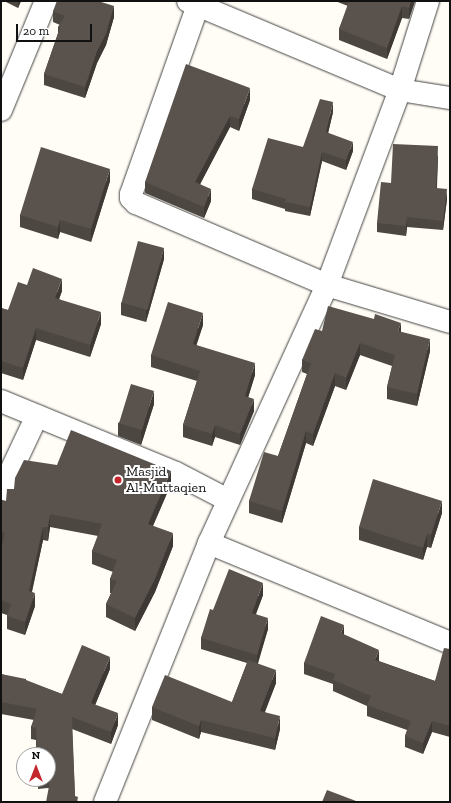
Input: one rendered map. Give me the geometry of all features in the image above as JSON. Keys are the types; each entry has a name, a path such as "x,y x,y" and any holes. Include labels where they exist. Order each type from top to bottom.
{"street":[{"path":"1,110 46,1"},
{"path":"106,802 208,543 327,285 400,90 428,1"},
{"path":"450,98 400,90 193,3 131,194 131,198 136,203 327,285 450,322"},
{"path":"1,401 176,473 228,500"},
{"path":"1,492 37,416"},
{"path":"208,543 450,642"}],"building":[{"path":"57,1 98,1 114,6 106,34 97,51 85,87 44,74 60,28 58,27 65,16 53,11"},
{"path":"349,1 411,1 409,8 402,6 387,48 339,29"},
{"path":"186,64 250,88 239,119 230,116 195,182 211,189 204,207 145,182"},
{"path":"320,99 333,102 326,132 353,142 346,160 322,152 310,207 285,202 286,199 252,189 268,138 303,147"},
{"path":"393,144 438,146 436,188 447,189 443,221 407,217 406,226 377,223 381,182 391,183"},
{"path":"41,147 110,169 91,229 60,220 58,227 20,215"},
{"path":"138,241 164,248 148,310 121,303"},
{"path":"33,268 62,279 55,298 101,312 90,345 36,328 23,368 1,361 1,308 8,310 18,282 27,285"},
{"path":"168,302 203,313 193,344 255,363 245,396 254,399 240,434 215,425 212,434 183,425 200,371 151,355"},
{"path":"328,306 374,319 375,314 401,323 398,331 430,339 417,394 387,387 395,355 360,343 346,378 335,373 313,434 306,431 282,511 249,501 264,452 278,456 311,363 302,360 315,329 322,331"},
{"path":"131,384 154,391 142,430 119,423"},
{"path":"71,430 171,471 148,524 173,533 155,579 135,618 106,604 117,581 110,579 117,560 92,551 102,524 50,514 48,527 43,527 29,591 35,593 25,622 7,616 11,604 1,600 1,549 5,533 1,532 1,500 6,501 7,489 14,489 15,478 24,460 57,465"},
{"path":"373,479 442,501 431,535 427,534 423,548 359,527"},
{"path":"229,569 263,583 252,613 268,618 257,655 201,638 210,609 213,610"},
{"path":"321,616 344,625 341,633 379,650 375,660 435,681 444,648 450,649 450,726 432,721 423,743 405,736 411,721 367,705 371,696 333,680 335,674 304,663"},
{"path":"82,645 110,657 91,703 118,713 111,732 72,717 75,796 78,797 77,802 46,802 49,787 56,787 56,747 37,747 36,728 31,727 37,709 1,702 1,674 26,679 62,694"},
{"path":"248,660 276,670 260,711 280,716 275,738 201,720 199,726 152,707 165,675 232,702"},
{"path":"327,790 356,801 356,802 322,802"}],"place":[{"name":"Masjid Al-Muttaqien","path":"118,480"}]}
